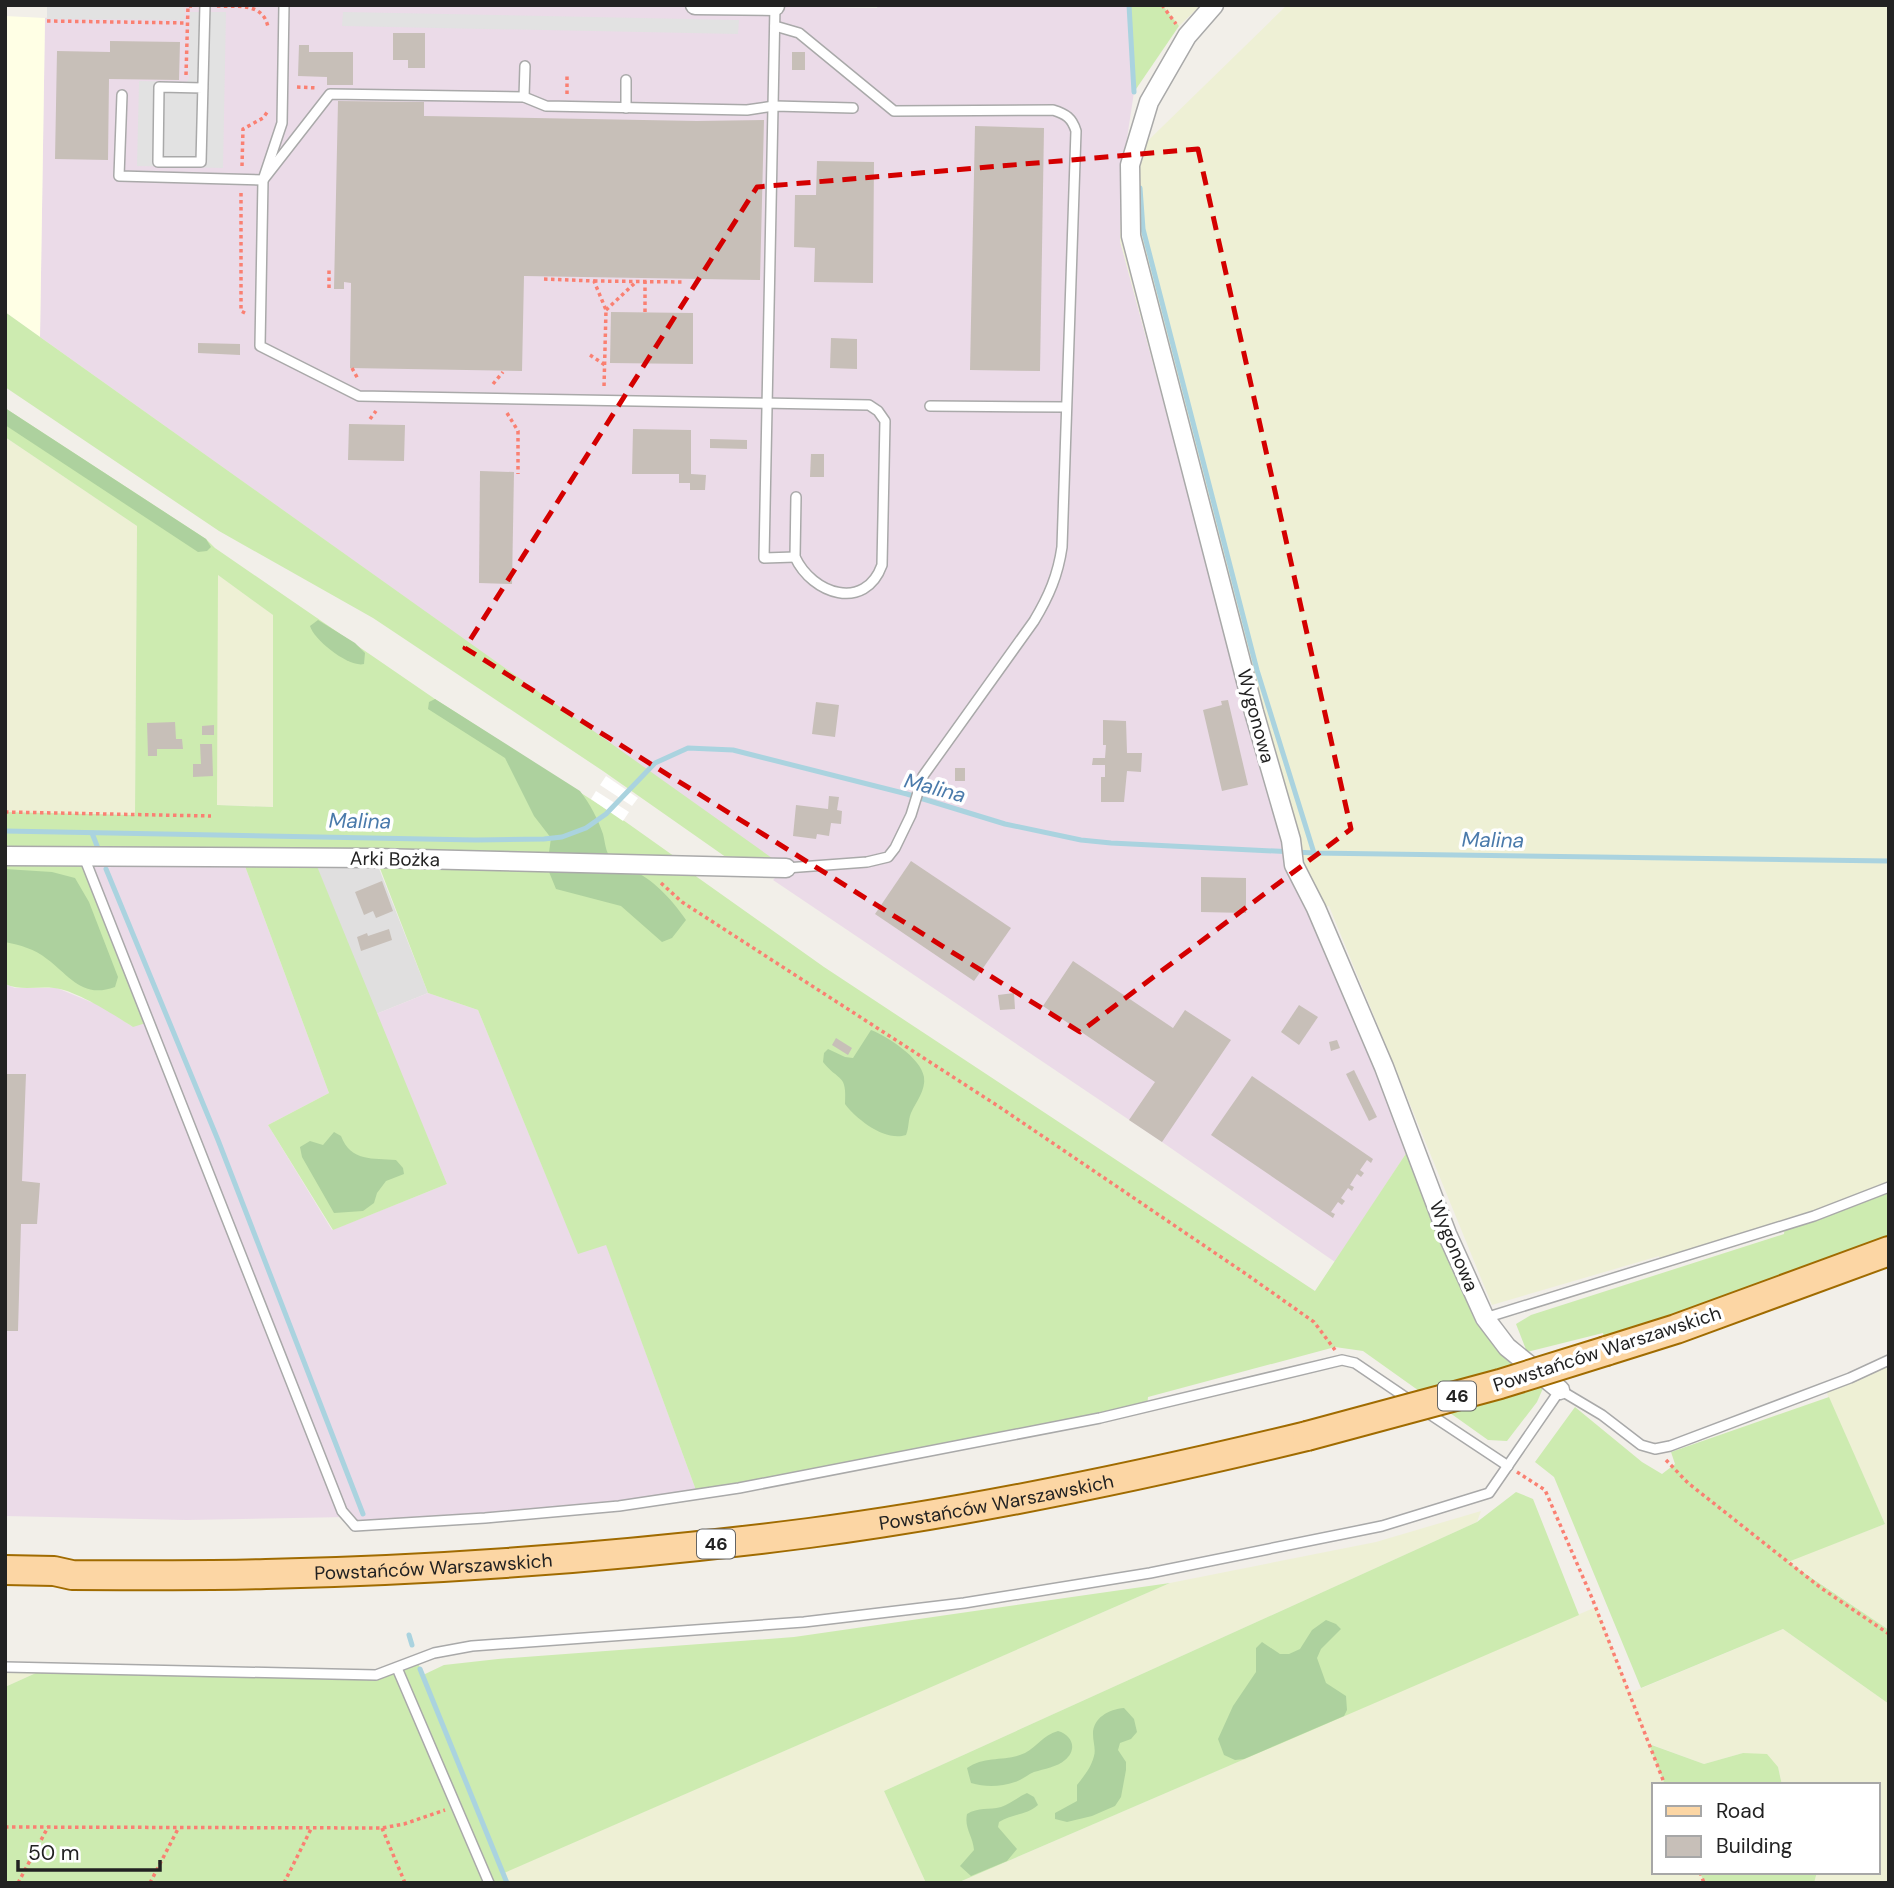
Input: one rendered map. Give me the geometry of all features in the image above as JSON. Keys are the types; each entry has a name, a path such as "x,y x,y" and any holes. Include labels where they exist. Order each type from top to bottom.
{"main road":[{"name":"Powstańców Warszawskich","path":"5,1570 54,1571 72,1575 263,1574 425,1568 695,1546 955,1511 1141,1475 1307,1436 1500,1384 1687,1325 1889,1251"},
{"name":"Powstańców Warszawskich","path":"5,1586 53,1583 72,1575"}],"street":[{"path":"695,5 775,6"},
{"name":"Wygonowa","path":"1214,5 1187,36 1149,102 1130,165 1131,236 1254,712 1291,841 1294,865 1316,908 1378,1054 1447,1234 1485,1318 1507,1348 1560,1390"},
{"name":"Arki Bożka","path":"5,856 376,858 786,868"}],"lane":[{"path":"202,88 159,87 158,162 201,162 205,5"},
{"path":"284,5 282,123 263,180 260,346 359,396 869,405 878,411 885,421 882,565 877,578 869,587 855,593 841,594 818,584 798,564 794,557 796,497"},
{"path":"775,6 764,558 794,557"},
{"path":"775,26 799,33 894,110 1053,110 1064,113 1073,121 1076,131 1062,547 1056,580 1034,621 923,776 911,815 888,857 867,862 786,868"},
{"path":"524,97 525,66"},
{"path":"626,80 626,107"},
{"path":"263,180 330,94 524,97 545,106 747,110 774,106 853,108"},
{"path":"122,95 119,176 263,180"},
{"path":"930,406 1066,407"},
{"path":"84,857 341,1511 355,1525 485,1518 593,1508 739,1488 1100,1419 1342,1360 1354,1363 1508,1466"},
{"path":"1485,1318 1814,1216 1889,1187"},
{"path":"5,1667 376,1675 433,1653 472,1646 804,1622 964,1603 1150,1573 1382,1526 1489,1493 1560,1390 1602,1415 1641,1445 1655,1449 1670,1446 1786,1402 1889,1360"},
{"path":"397,1668 489,1883"}],"path":[{"path":"47,21 187,23"},
{"path":"567,98 568,76"},
{"path":"242,168 243,129 263,118 268,112 268,100"},
{"path":"242,193 241,311 249,315"},
{"path":"329,269 329,288"},
{"path":"544,279 682,282"},
{"path":"594,281 606,310 604,388"},
{"path":"606,310 638,281"},
{"path":"645,281 645,312"},
{"path":"590,355 605,365"},
{"path":"505,412 511,417 518,431 518,474"},
{"path":"5,812 211,816"},
{"path":"638,864 682,902 998,1106 1314,1322 1342,1360"},
{"path":"1655,1449 1688,1483 1821,1588 1889,1634"},
{"path":"1508,1466 1545,1490 1592,1598 1664,1783"},
{"path":"5,1827 382,1828 404,1824 457,1806"},
{"path":"150,1883 179,1826"},
{"path":"18,1883 48,1827"},
{"path":"284,1883 312,1827"},
{"path":"382,1828 405,1883"}],"highlighted area":[{"path":"1198,149 1351,829 1080,1032 465,648 757,187"}],"shaded area":[{"path":"47,5 185,5 185,20 47,19"},
{"path":"108,5 695,5 877,8 878,5 1129,5 1134,92 1123,165 1120,241 1288,866 1296,890 1308,911 1376,1069 1407,1152 1335,1262 773,880 785,868 40,337 45,18"},
{"path":"1162,5 1201,5 1179,26"},
{"path":"1287,5 1889,5 1889,1187 1661,1263 1659,1256 1492,1305 1329,906 1308,911 1296,890 1120,241 1123,165"},
{"path":"190,12 226,12 223,168 137,166 139,81 187,82"},
{"path":"343,12 739,20 738,34 342,26"},
{"path":"5,16 45,18 40,337 5,312"},
{"path":"5,437 137,526 135,815 5,812"},
{"path":"217,574 273,615 274,807 217,805"},
{"path":"84,857 242,858 329,1093 268,1125 332,1230 447,1184 376,1014 428,993 478,1010 578,1253 606,1244 697,1493 619,1506 355,1526 347,1517 186,1520 5,1516 5,984 15,988 57,988 103,1007 133,1027"},
{"path":"313,858 378,866 428,993 376,1014"},
{"path":"1889,1360 1889,1630 1788,1561 1885,1524 1824,1387"},
{"path":"1481,1511 1477,1522 884,1791 926,1883 507,1883 503,1873 1170,1583 1376,1542"},
{"path":"1596,1607 1630,1693 1783,1629 1889,1704 1889,1883 1814,1883 1816,1874 1880,1874 1880,1783 1782,1783 1778,1767 1743,1753 1704,1764 1650,1744 1664,1783 1652,1783 1652,1874 1701,1874 1704,1883 957,1883"},
{"path":"5,1667 47,1668 5,1687"}],"green space":[{"path":"1129,5 1162,5 1179,26 1134,92"},
{"path":"5,312 779,863 730,860 603,771 373,618 219,531 5,387"},
{"path":"5,408 206,539 215,548 435,699 623,820 678,859 697,877 824,967 1315,1291 1407,1152 1476,1323 1504,1357 1544,1386 1537,1402 1507,1441 1488,1440 1363,1351 1335,1347 1148,1397 1147,1407 697,1493 606,1245 578,1254 478,1010 428,993 376,858 314,859 447,1184 333,1230 268,1125 329,1093 242,858 84,858 149,1022 133,1027 95,1004 63,990 5,984 5,812 135,815 137,526 5,437","holes":["218,575 273,615 273,807 217,805"]},
{"path":"5,408 206,539 211,547 207,551 198,552 5,425"},
{"path":"318,620 355,643 365,653 364,664 350,662 325,645 310,626"},
{"path":"435,699 580,791 599,823 610,857 618,865 636,872 657,886 686,920 672,938 662,942 621,906 556,889 547,867 551,838 534,816 505,758 428,709 429,702"},
{"path":"5,869 52,872 75,878 89,902 118,977 115,987 104,990 85,988 37,953 5,942"},
{"path":"871,1030 894,1042 917,1062 922,1070 922,1091 911,1113 906,1135 881,1132 857,1117 845,1104 843,1082 823,1062 824,1053 828,1049 853,1058"},
{"path":"334,1132 357,1154 396,1160 403,1168 404,1174 386,1181 377,1193 374,1203 363,1211 334,1213 302,1157 300,1147 310,1141 323,1145"},
{"path":"1889,1187 1889,1251 1606,1351 1603,1333 1527,1352 1516,1324 1531,1315 1784,1234 1785,1225"},
{"path":"1829,1397 1885,1524 1788,1562 1889,1630 1889,1704 1783,1629 1641,1688 1554,1477 1535,1462 1575,1407 1642,1462 1662,1474 1675,1464 1671,1452"},
{"path":"1516,1492 1533,1499 1579,1615 957,1883 926,1883 884,1791 1477,1522"},
{"path":"1170,1583 504,1873 507,1883 5,1883 5,1687 47,1668 376,1675 417,1660 423,1675 444,1665 498,1659 794,1637"},
{"path":"1326,1620 1341,1629 1321,1649 1317,1658 1326,1683 1346,1696 1347,1710 1344,1716 1244,1759 1235,1760 1224,1755 1218,1739 1233,1706 1256,1672 1256,1648 1262,1642 1280,1654 1289,1654 1300,1649 1312,1630"},
{"path":"1124,1708 1134,1719 1137,1732 1131,1739 1120,1743 1118,1750 1126,1762 1121,1797 1115,1806 1092,1816 1067,1822 1055,1819 1055,1813 1077,1801 1077,1785 1094,1756 1093,1734 1096,1723 1108,1712"},
{"path":"1058,1731 1072,1743 1069,1756 1062,1762 1009,1784 993,1786 971,1783 967,1768 981,1761 1018,1756"},
{"path":"1649,1744 1704,1764 1743,1753 1767,1754 1778,1767 1782,1783 1664,1783"},
{"path":"1027,1793 1034,1797 1038,1805 999,1822 998,1827 1017,1849 1007,1861 971,1876 960,1866 974,1850 967,1814 1001,1807"},
{"path":"1701,1874 1816,1874 1814,1883 1704,1883"}],"pier":[{"path":"606,776 638,798 632,806 600,785"},
{"path":"596,791 629,812 623,821 591,799"}],"building":[{"path":"393,33 425,33 425,68 408,68 408,60 393,60"},
{"path":"110,41 180,42 179,80 109,79 108,160 55,159 57,51 110,52"},
{"path":"299,45 309,45 309,52 353,52 353,85 327,85 327,77 298,76"},
{"path":"792,52 805,52 805,70 792,70"},
{"path":"338,101 424,102 424,116 764,120 760,280 524,276 522,371 350,368 351,283 344,282 344,289 334,289"},
{"path":"975,126 1044,128 1040,371 970,370"},
{"path":"817,161 874,162 873,283 814,282 815,248 794,247 795,195 816,195"},
{"path":"611,312 693,313 693,364 610,363"},
{"path":"831,338 857,339 857,369 830,368"},
{"path":"198,343 240,344 240,355 198,353"},
{"path":"349,424 405,425 404,461 348,460"},
{"path":"633,429 691,430 691,474 706,475 705,490 690,490 690,483 679,483 679,474 632,474"},
{"path":"710,439 747,440 747,449 710,448"},
{"path":"811,454 824,454 824,477 810,477"},
{"path":"480,471 514,472 512,584 479,583"},
{"path":"1228,700 1248,785 1222,791 1203,710 1222,705 1221,701"},
{"path":"816,702 839,705 835,737 812,734"},
{"path":"1103,720 1126,721 1127,753 1142,753 1141,772 1127,771 1124,802 1101,802 1101,777 1105,777 1105,765 1092,765 1093,758 1105,758"},
{"path":"175,722 176,739 182,739 183,749 157,749 157,756 148,756 147,723"},
{"path":"214,725 214,735 202,735 202,726"},
{"path":"200,744 212,744 213,776 193,777 193,764 201,764"},
{"path":"955,768 965,768 965,781 955,781"},
{"path":"829,796 839,797 837,810 842,811 841,824 831,823 829,836 817,834 816,839 793,836 796,805 828,809"},
{"path":"911,861 1011,928 974,981 875,914"},
{"path":"1201,877 1246,878 1246,913 1201,912"},
{"path":"382,881 393,911 376,918 373,911 364,915 355,892"},
{"path":"389,929 392,940 361,951 357,937"},
{"path":"1073,961 1173,1028 1185,1010 1231,1040 1162,1142 1129,1120 1155,1082 1043,1006"},
{"path":"1014,993 1015,1009 1000,1010 998,995"},
{"path":"1299,1005 1318,1017 1299,1045 1281,1032"},
{"path":"836,1038 852,1048 848,1055 832,1045"},
{"path":"1337,1040 1340,1048 1331,1051 1329,1042"},
{"path":"1354,1070 1377,1117 1369,1121 1346,1074"},
{"path":"5,1074 26,1074 22,1181 40,1183 37,1224 21,1224 18,1331 5,1331"},
{"path":"1252,1076 1373,1159 1371,1163 1367,1160 1360,1170 1364,1173 1361,1177 1357,1174 1350,1185 1354,1187 1352,1191 1348,1188 1341,1198 1345,1201 1342,1205 1338,1202 1331,1212 1335,1214 1333,1218 1211,1135"}],"waterway":[{"path":"1129,5 1134,92"},
{"path":"1140,188 1143,229 1257,670 1314,853"},
{"name":"Malina","path":"5,831 476,840 562,837 586,828 606,814 655,763 688,748 733,750 907,794 1005,824 1081,840 1111,843 1314,853 1889,861"},
{"path":"92,833 99,851"},
{"path":"106,869 218,1140 363,1514"},
{"path":"409,1635 412,1645"},
{"path":"420,1669 507,1883"}]}
